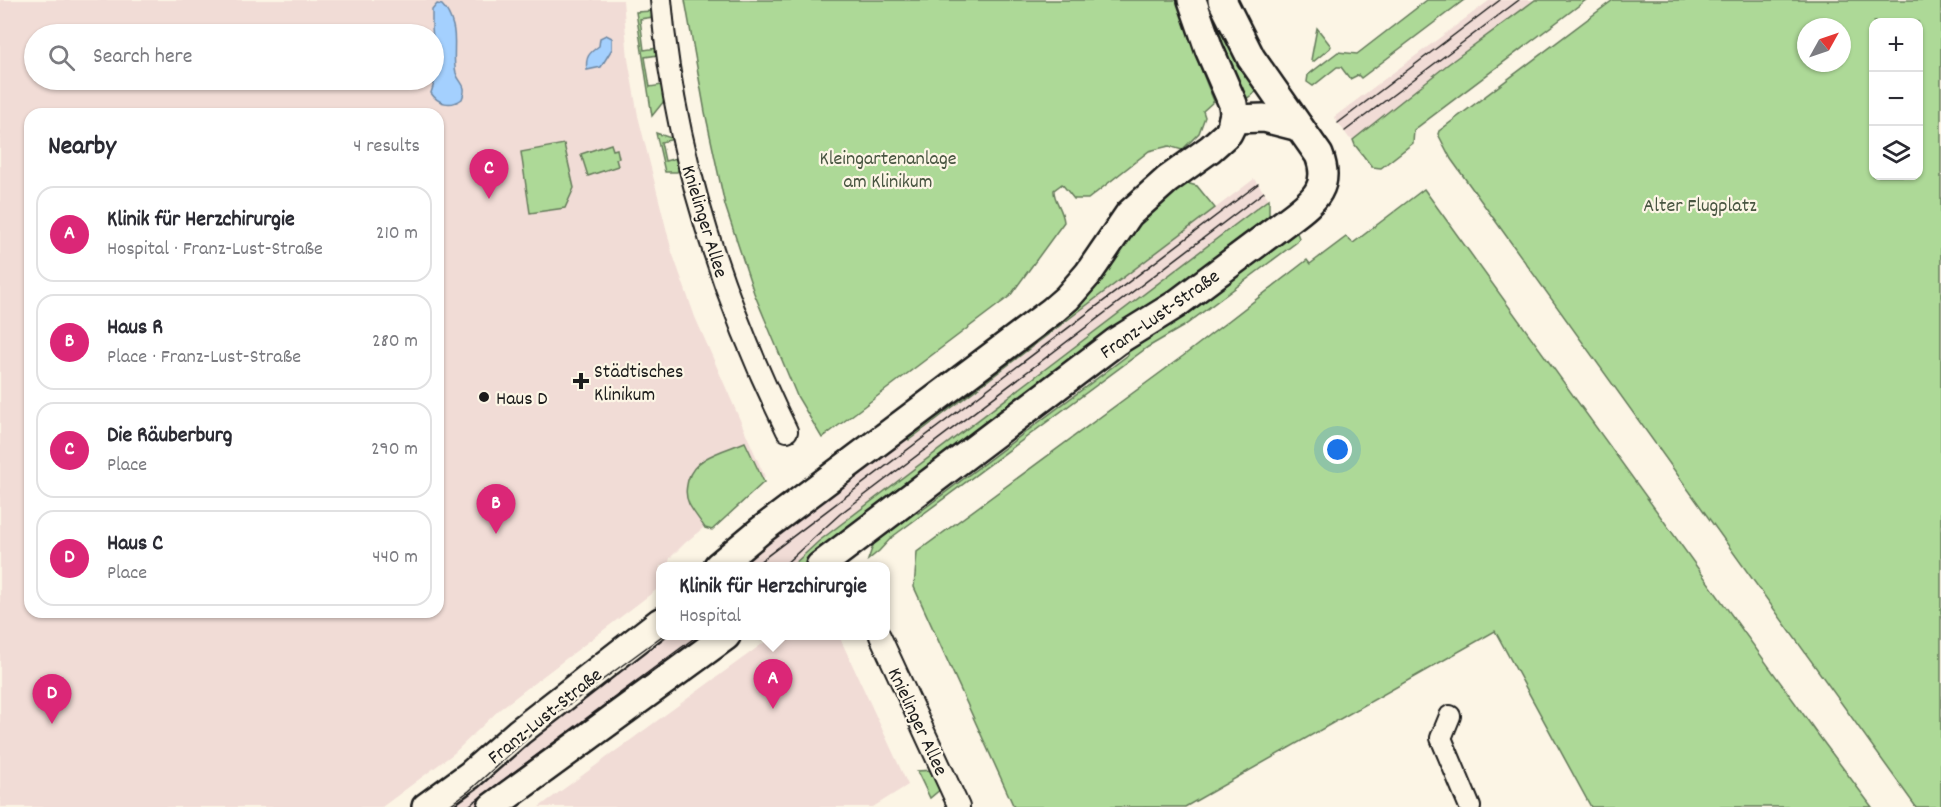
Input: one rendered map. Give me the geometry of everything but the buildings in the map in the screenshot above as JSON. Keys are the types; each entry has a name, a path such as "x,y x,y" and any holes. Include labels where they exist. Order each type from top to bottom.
{"street":[{"name":"Knielinger Allee","path":"661,0 667,55 678,116 703,218 731,302 787,431"},
{"path":"724,562 760,531 1052,311 1088,274 1130,214 1167,180 1228,133 1233,119 1233,104 1209,49 1192,0"},
{"name":"Franz-Lust-Straße","path":"835,562 1117,341 1175,305 1307,206 1318,194 1323,180 1323,171 1314,145 1251,58 1222,0"},
{"path":"1233,119 1264,118 1299,127"},
{"name":"Franz-Lust-Straße","path":"426,807 470,775 519,732 656,625"},
{"name":"Franz-Lust-Straße","path":"492,807 721,640"},
{"name":"Knielinger Allee","path":"882,640 959,807"},
{"path":"1450,716 1441,738 1470,807"}],"shaded area":[{"name":"Städtisches Klinikum","path":"0,0 623,0 628,59 638,116 672,252 695,317 765,477 685,543 670,558 669,562 656,562 656,590 500,709 453,754 382,807 0,807"},
{"path":"1490,0 1535,0 1447,65 1353,140 1349,138 1334,117"},
{"path":"1254,179 1269,199 819,541 796,562 736,562 906,437 909,440"},
{"path":"656,639 709,640 474,807 440,807"},
{"path":"768,640 841,640 908,785 873,807 539,807"}],"green space":[{"name":"Kleingartenanlage am Klinikum","path":"685,0 1181,0 1195,52 1214,101 1203,111 1205,117 1199,133 1182,150 1169,146 1149,151 1088,199 1074,199 1062,184 1054,190 1064,222 1010,296 822,438 797,396 754,293 725,205 705,112"},
{"path":"1202,0 1210,0 1227,41 1257,91 1246,99 1243,97"},
{"path":"1427,0 1464,0 1361,78 1358,75 1350,79 1341,67 1337,67 1313,86 1307,82 1308,75 1338,52 1357,54"},
{"path":"1535,0 1586,0 1414,130 1413,143 1381,168 1372,167 1353,140 1447,65"},
{"name":"Alter Flugplatz","path":"1613,0 1941,0 1941,807 1916,807 1451,159 1438,134"},
{"path":"652,11 653,17 640,19 644,50 657,48 658,55 645,57 650,87 662,85 664,101 652,116 636,12"},
{"path":"1317,28 1331,46 1313,62 1311,60"},
{"path":"656,133 674,139 661,142 665,161 677,158 679,168 677,172 665,172"},
{"path":"564,144 574,188 565,208 530,213 521,152"},
{"path":"611,144 613,150 617,149 618,166 588,176 581,154"},
{"path":"1179,181 1197,186 1215,208 909,440 906,437"},
{"path":"1424,189 1872,807 1591,807 1495,631 1185,807 1014,807 914,587 917,552 1183,356 1307,260 1310,264 1346,237 1353,243"},
{"path":"1269,199 1269,215 1261,228 809,562 796,562 819,541"},
{"path":"1295,228 1299,238 1297,242 1184,326 1148,347 892,537 868,560 876,537 909,508 918,513 1128,355 1129,348"},
{"path":"745,442 764,482 712,530 705,528 687,498 688,480 697,465 711,455"},
{"path":"934,770 942,788 930,798 917,771"}],"water":[{"path":"437,4 442,5 452,23 455,37 456,73 464,87 462,99 454,103 441,102 431,93 432,90 444,90 444,24 432,24 432,10"},
{"path":"606,35 612,38 612,49 601,67 587,70 588,56 599,46 600,38"}],"tram line":[{"path":"1338,123 1500,0"},
{"path":"1345,131 1519,0"},
{"path":"759,562 1258,184"},
{"path":"787,562 840,514 1264,192"},
{"path":"447,807 469,791 544,723 657,640"},
{"path":"467,807 692,640"}],"place":[{"name":"Die Räuberburg","path":"489,199"},
{"name":"Städtisches Klinikum","path":"581,381"},
{"name":"Haus D","path":"484,397"},
{"name":"Haus R","path":"496,534"},
{"name":"Klinik für Herzchirurgie","path":"773,709"},
{"name":"Haus C","path":"52,724"}]}
